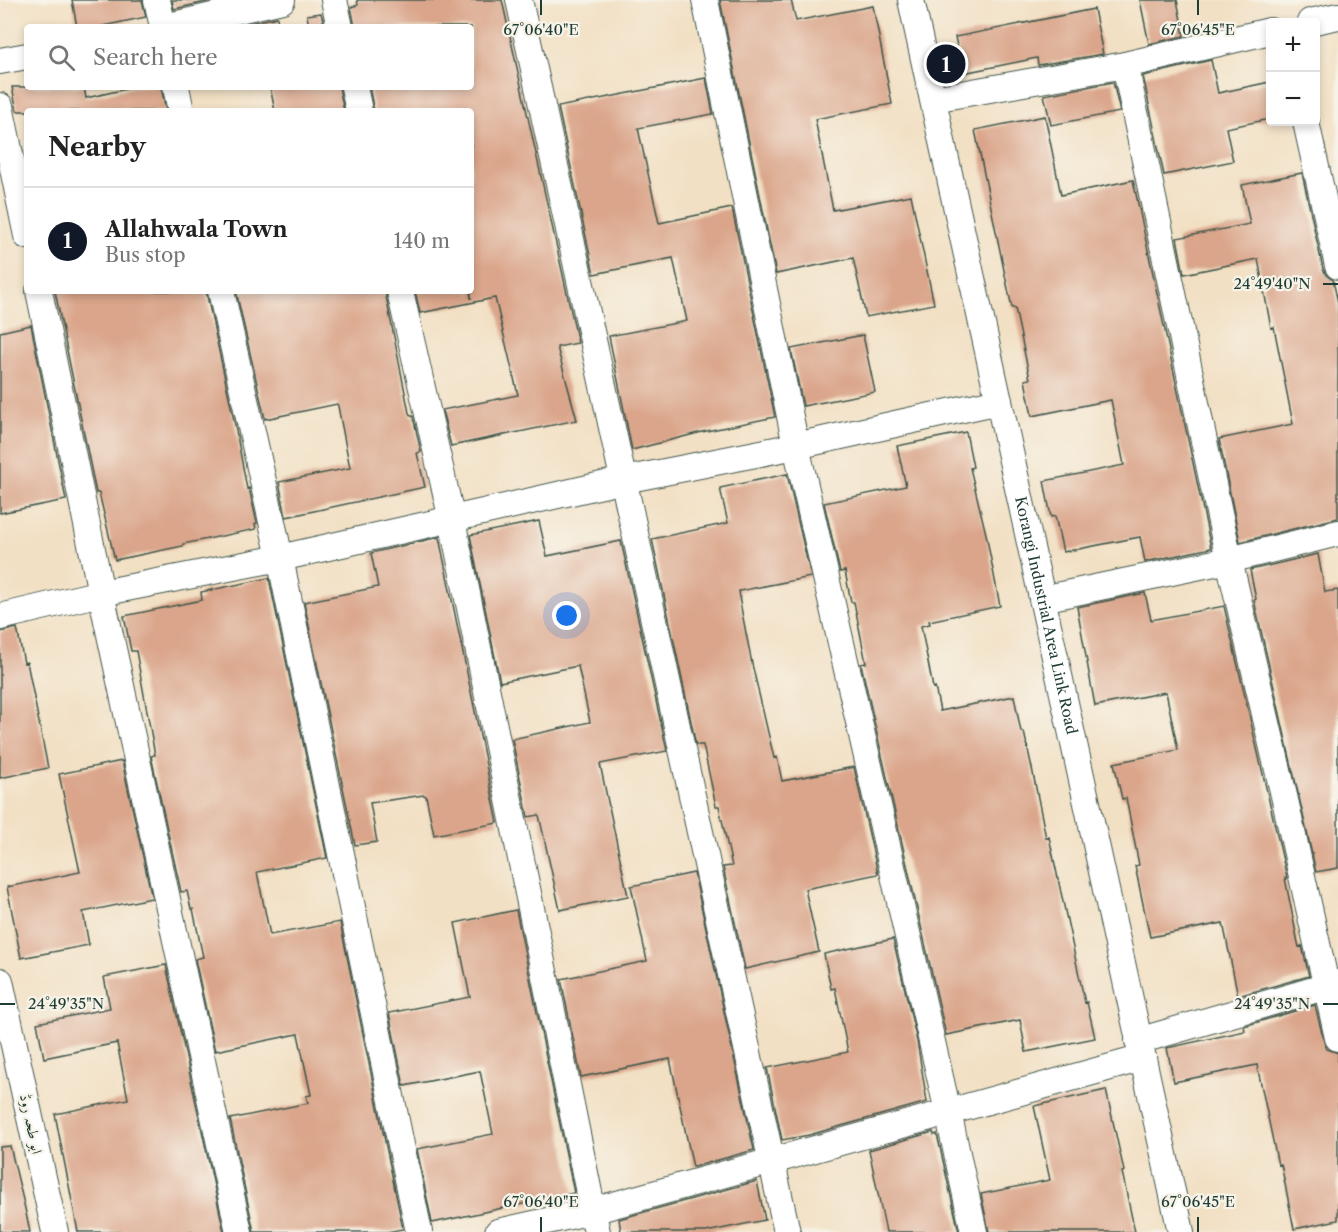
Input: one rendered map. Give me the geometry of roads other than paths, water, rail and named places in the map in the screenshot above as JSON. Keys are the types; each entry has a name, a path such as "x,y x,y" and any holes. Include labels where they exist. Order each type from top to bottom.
{"street":[{"path":"157,0 163,24"},
{"path":"177,24 282,0"},
{"path":"334,0 339,24"},
{"path":"519,0 787,1232"},
{"path":"705,0 796,446 974,1232"},
{"name":"Korangi Industrial Area Link Road","path":"911,0 1181,1232"},
{"path":"1320,20 1338,16"},
{"path":"933,99 1125,65 1266,33"},
{"path":"0,62 24,57"},
{"path":"1125,65 1229,560 1332,984 1338,1038"},
{"path":"177,90 180,108"},
{"path":"355,90 358,108"},
{"path":"0,106 24,222"},
{"path":"1307,126 1338,266"},
{"path":"40,294 101,593 239,1232"},
{"path":"222,294 280,558 419,1232"},
{"path":"401,294 452,520 595,1221"},
{"path":"0,617 101,593 280,558 624,480 796,446 999,401"},
{"path":"1042,599 1229,560 1338,533"},
{"name":"ابو طحہ روڈ","path":"0,981 55,1232"},
{"path":"498,1232 595,1221 772,1161 948,1112 1332,984"}],"place":[{"name":"Allahwala Town","path":"946,64"}]}
